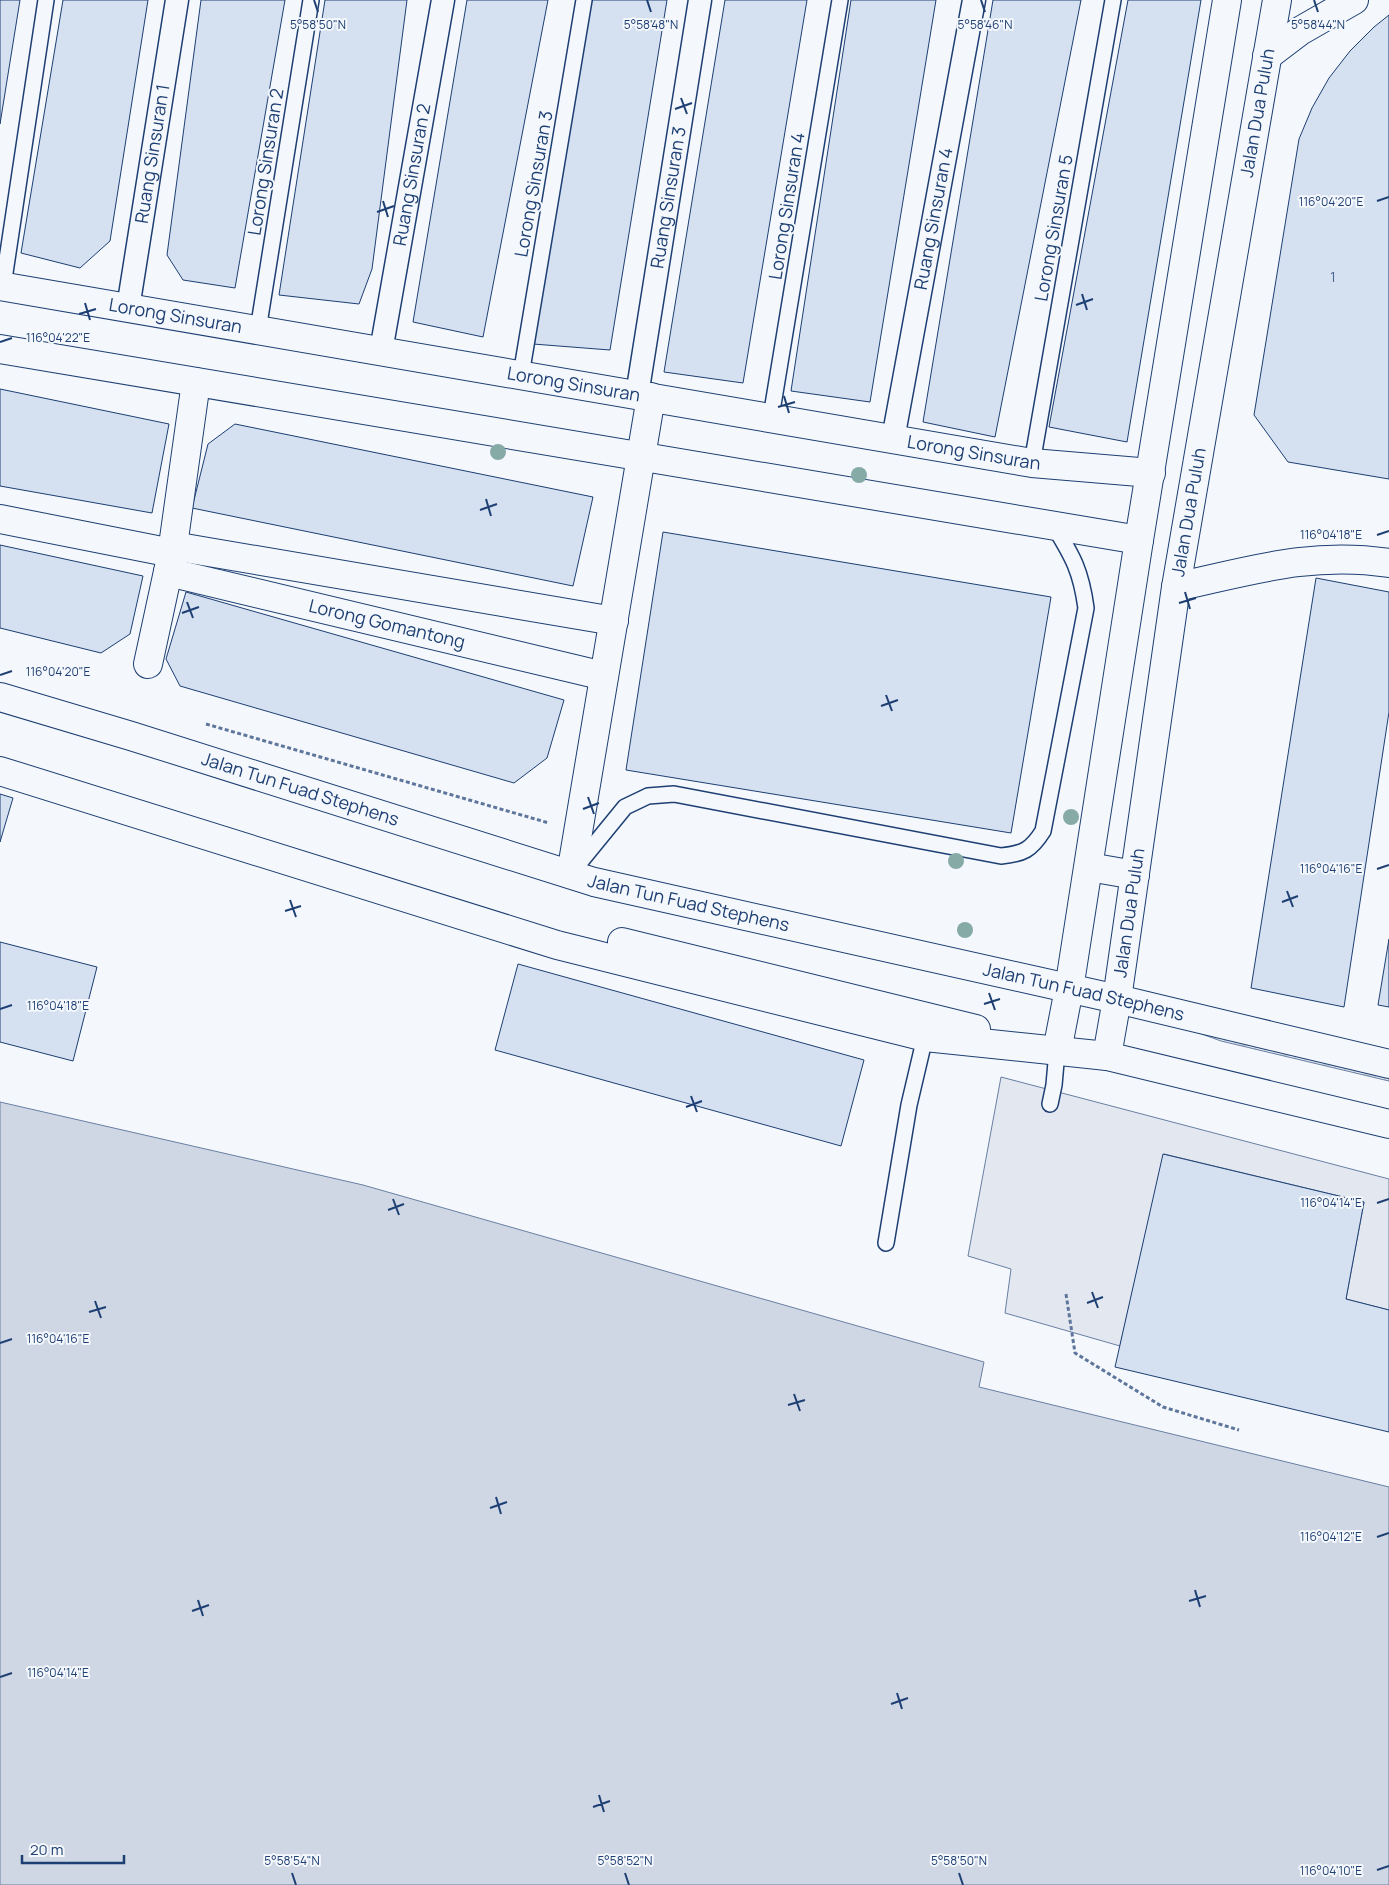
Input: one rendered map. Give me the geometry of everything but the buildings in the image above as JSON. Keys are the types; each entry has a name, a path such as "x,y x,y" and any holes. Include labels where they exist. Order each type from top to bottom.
{"main road":[{"path":"1057,1051 1070,989 1139,540 1227,0"},
{"name":"Jalan Dua Puluh","path":"1107,1056 1117,999 1176,587 1277,0"},
{"path":"1266,56 1300,31 1354,0"},
{"name":"Lorong Sinsuran","path":"2,286 1032,463 1150,474"},
{"path":"0,349 1139,540"},
{"path":"148,664 171,557 196,382"},
{"path":"571,874 641,457 644,396"},
{"path":"0,520 171,557"},
{"name":"Lorong Gomantong","path":"171,557 614,621"},
{"name":"Lorong Gomantong","path":"171,557 604,676"},
{"path":"1176,587 1272,565 1313,560 1364,559 1389,563"},
{"name":"Jalan Tun Fuad Stephens","path":"0,697 140,739 594,882 1117,999 1389,1064"},
{"path":"0,754 318,855 558,926 930,1017 1057,1051"},
{"path":"0,771 557,945 925,1037 1107,1056 1389,1124"},
{"path":"1089,867 1135,875"}],"street":[{"name":"Ruang Sinsuran 1","path":"128,308 177,0"},
{"name":"Ruang Sinsuran 2","path":"381,351 443,0"},
{"name":"Ruang Sinsuran 3","path":"644,396 700,0"},
{"name":"Ruang Sinsuran 4","path":"893,439 974,0"}],"lane":[{"path":"2,286 46,0"},
{"name":"Lorong Sinsuran 2","path":"258,330 311,0"},
{"name":"Lorong Sinsuran 3","path":"521,375 584,0"},
{"name":"Lorong Sinsuran 4","path":"770,418 840,0"},
{"name":"Lorong Sinsuran 5","path":"1032,463 1113,0"},
{"path":"571,874 625,806 648,796 665,794 674,794 1001,856 1018,854 1034,845 1042,831 1086,608 1082,583 1074,559 1054,526"},
{"path":"886,1243 909,1105 925,1037"},
{"path":"1050,1104 1057,1051"}],"path":[{"path":"199,722 578,831"},
{"path":"1066,1294 1075,1354 1163,1407 1239,1430"}],"shaded area":[{"path":"1152,1016 1389,1073 1389,1081 1221,1041"},
{"path":"1001,1077 1389,1179 1389,1310 1346,1299 1364,1202 1164,1154 1120,1346 1005,1313 1011,1269 968,1256"},
{"path":"0,1102 363,1185 984,1362 979,1387 1389,1487 1389,1885 0,1885"}]}
